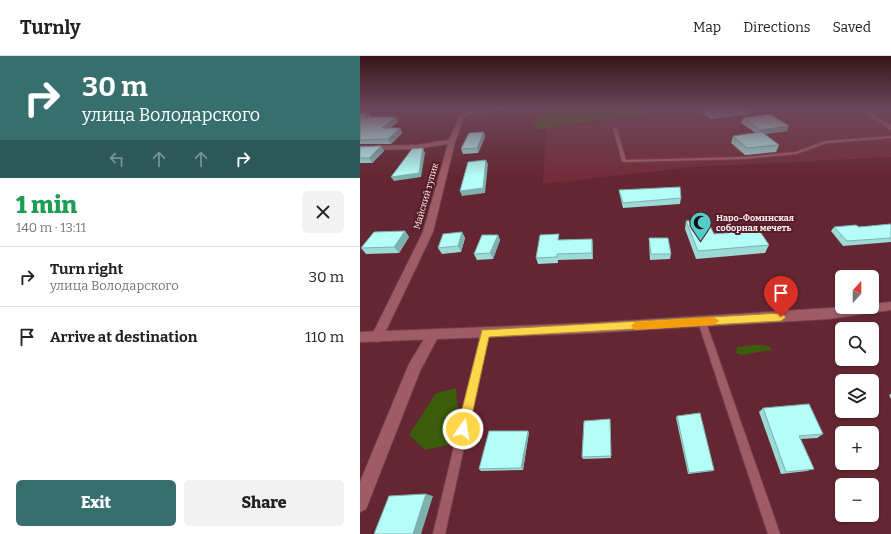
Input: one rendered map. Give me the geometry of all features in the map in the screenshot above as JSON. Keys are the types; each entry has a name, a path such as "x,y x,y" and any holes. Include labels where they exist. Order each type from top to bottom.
{"street":[{"name":"Майский тупик","path":"377,337 428,232 456,131"},
{"path":"360,148 416,147 452,142"},
{"path":"360,337 485,333 702,322 828,314 891,306"},
{"path":"360,503 414,368 433,335"}],"lane":[{"path":"616,131 624,161 744,158 796,153 826,142 891,137"},
{"path":"702,322 774,534"},
{"path":"439,534 485,333"}],"shaded area":[{"path":"546,131 891,131 891,157 695,167 543,184"}],"green space":[{"path":"756,345 769,346 772,350 741,355 736,353 737,347"},
{"path":"456,388 458,413 448,445 425,450 409,435 436,393"}],"building":[{"path":"360,131 396,131 388,139 360,140"},
{"path":"484,132 477,148 461,149 469,133"},
{"path":"762,132 779,145 747,148 733,136"},
{"path":"381,146 369,158 360,158 360,147"},
{"path":"423,148 419,173 391,177 412,149"},
{"path":"486,160 483,188 460,191 468,162"},
{"path":"680,187 681,198 623,203 619,190"},
{"path":"707,220 714,234 759,230 769,245 698,251 686,221"},
{"path":"891,224 891,238 847,241 834,227 856,225 859,227"},
{"path":"405,231 394,247 361,248 374,232"},
{"path":"462,232 458,246 438,248 443,234"},
{"path":"559,234 558,240 592,239 592,253 557,254 557,257 536,258 540,235"},
{"path":"482,235 498,235 490,253 474,254"},
{"path":"649,238 668,238 671,254 651,254"},
{"path":"809,404 823,434 799,436 814,469 786,472 763,408"},
{"path":"700,413 714,470 689,473 677,416"},
{"path":"610,419 611,456 582,457 584,421"},
{"path":"489,431 528,431 521,468 479,469"},
{"path":"426,494 413,534 374,534 389,496"}],"slow traffic":[{"path":"635,326 714,321"}],"place":[{"name":"Наро-Фоминская соборная мечеть","path":"701,242"}],"route":[{"path":"463,429 485,333 781,317"}]}
